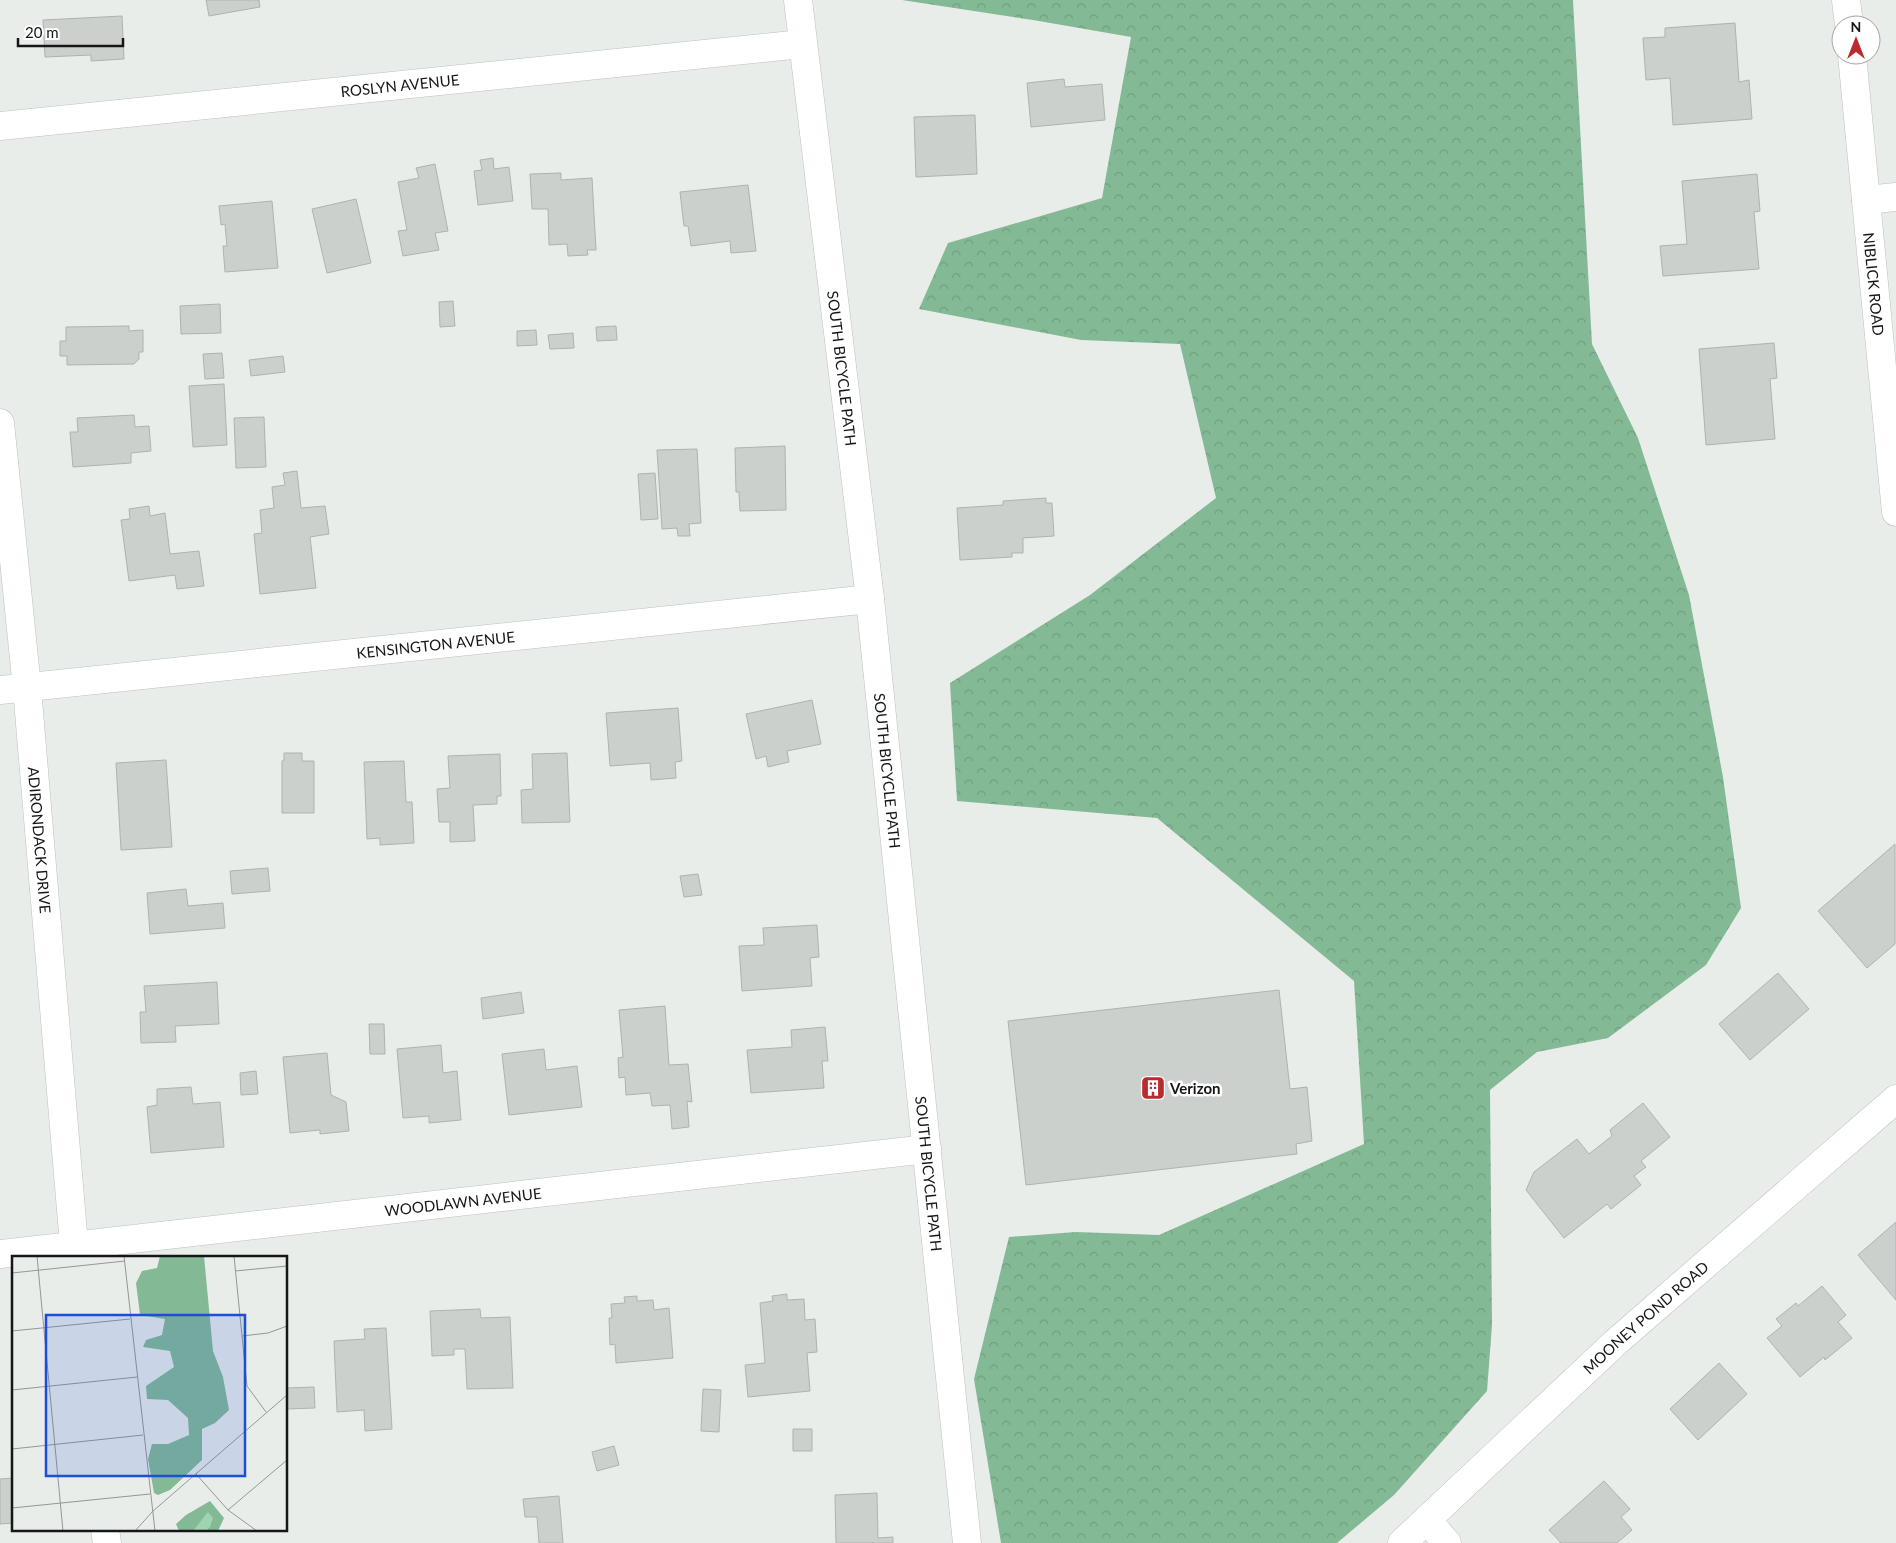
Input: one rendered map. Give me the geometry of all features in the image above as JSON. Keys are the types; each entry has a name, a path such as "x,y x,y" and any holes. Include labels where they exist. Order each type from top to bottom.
{"street":[{"name":"SOUTH BICYCLE PATH","path":"798,0 870,599 967,1543"},
{"path":"1846,0 1848,15"},
{"name":"ROSLYN AVENUE","path":"0,126 802,44"},
{"name":"NIBLICK ROAD","path":"1853,65 1896,512"},
{"path":"1866,200 1896,197"},
{"name":"ADIRONDACK DRIVE","path":"0,423 27,688 75,1252"},
{"name":"KENSINGTON AVENUE","path":"0,690 870,599"},
{"name":"MOONEY POND ROAD","path":"1402,1543 1616,1342 1896,1100"},
{"name":"WOODLAWN AVENUE","path":"0,1254 75,1252 927,1149"},
{"path":"1427,1520 1447,1543"},
{"path":"105,1530 107,1543"}],"green space":[{"path":"902,0 1573,0 1592,344 1638,438 1689,595 1723,777 1741,908 1706,965 1608,1038 1537,1052 1490,1090 1492,1325 1487,1391 1394,1495 1337,1543 1001,1543 974,1379 1009,1237 1076,1232 1159,1235 1364,1144 1354,981 1157,818 957,801 950,683 1090,595 1216,498 1180,344 1081,340 919,309 948,243 1102,198 1131,37"}],"building":[{"path":"206,0 259,0 260,7 209,16"},
{"path":"122,16 124,59 91,61 91,55 45,57 43,20"},
{"path":"1735,23 1739,82 1749,80 1752,119 1673,125 1670,78 1646,80 1643,38 1665,37 1665,28"},
{"path":"1064,79 1065,87 1102,84 1105,120 1031,127 1027,83"},
{"path":"975,115 977,174 916,177 914,117"},
{"path":"493,158 494,169 509,167 513,201 478,205 474,171 482,170 480,160"},
{"path":"435,164 448,231 435,233 439,250 403,256 398,231 407,230 398,182 419,178 416,168"},
{"path":"561,173 561,180 592,178 596,250 587,250 588,255 568,256 567,244 549,245 548,209 532,209 530,174"},
{"path":"1757,174 1760,211 1754,212 1759,269 1663,276 1660,246 1687,244 1682,181"},
{"path":"748,185 756,251 731,253 730,241 691,246 688,226 684,226 680,192"},
{"path":"356,199 371,263 327,273 312,209"},
{"path":"272,201 278,268 225,272 223,246 227,246 225,224 221,225 219,206"},
{"path":"453,301 455,326 440,327 439,302"},
{"path":"220,304 221,333 181,334 180,306"},
{"path":"129,326 129,331 143,330 143,352 139,352 139,359 134,364 67,365 67,356 60,356 60,341 66,341 66,327"},
{"path":"616,326 617,340 597,341 596,327"},
{"path":"536,330 537,345 517,346 517,331"},
{"path":"573,333 574,348 550,349 548,335"},
{"path":"1774,343 1777,378 1770,379 1775,439 1706,445 1699,349"},
{"path":"222,353 224,378 205,379 203,354"},
{"path":"283,356 285,372 251,376 249,360"},
{"path":"224,384 227,445 193,447 189,386"},
{"path":"134,415 135,427 149,426 151,451 131,453 131,463 73,467 70,432 78,432 77,418"},
{"path":"264,417 266,467 236,468 234,418"},
{"path":"785,446 786,510 740,511 739,492 736,492 735,448"},
{"path":"697,449 701,523 689,524 690,536 678,536 677,528 662,529 657,450"},
{"path":"297,471 301,508 325,506 329,534 310,537 316,588 260,594 254,534 262,533 260,510 274,508 272,487 285,485 283,473"},
{"path":"655,473 658,519 641,520 638,474"},
{"path":"1046,498 1046,503 1052,503 1054,536 1023,538 1023,553 1012,553 1012,557 960,560 957,508 1003,505 1003,501"},
{"path":"149,506 150,516 165,513 170,554 199,551 204,586 177,589 175,575 129,581 121,520 130,519 129,509"},
{"path":"812,700 821,744 787,751 789,762 768,767 766,756 756,759 746,714"},
{"path":"678,708 682,761 675,762 676,778 651,780 650,763 610,766 606,713"},
{"path":"284,753 302,753 302,761 314,761 314,813 282,813 282,761 284,760"},
{"path":"567,753 570,822 522,823 521,790 533,789 532,754"},
{"path":"500,754 501,796 497,796 497,804 473,805 475,841 450,842 450,822 439,822 437,789 450,788 448,756"},
{"path":"166,760 172,847 121,850 116,763"},
{"path":"404,761 406,802 412,802 414,843 380,845 380,838 367,839 364,762"},
{"path":"1895,844 1895,944 1867,968 1818,911"},
{"path":"268,868 270,891 232,894 230,871"},
{"path":"698,874 702,895 684,897 680,876"},
{"path":"186,889 188,906 223,903 225,928 150,934 147,893"},
{"path":"817,925 819,957 810,958 812,986 742,991 739,946 764,945 763,928"},
{"path":"1778,973 1809,1009 1750,1060 1719,1024"},
{"path":"217,982 219,1024 175,1026 176,1042 141,1043 140,1012 146,1012 144,986"},
{"name":"Verizon","path":"1279,990 1290,1089 1307,1087 1312,1141 1296,1144 1297,1154 1026,1185 1008,1021"},
{"path":"521,992 524,1013 483,1019 481,998"},
{"path":"665,1006 669,1065 688,1064 692,1102 687,1101 689,1127 672,1129 670,1105 652,1106 650,1093 626,1095 625,1077 619,1078 618,1058 623,1057 619,1010"},
{"path":"369,1024 384,1024 385,1054 370,1054"},
{"path":"825,1027 828,1061 822,1061 824,1088 751,1093 747,1050 792,1047 791,1030"},
{"path":"441,1045 443,1073 457,1071 461,1120 429,1123 429,1116 403,1118 397,1049"},
{"path":"544,1049 546,1070 577,1066 582,1107 509,1115 502,1054"},
{"path":"327,1053 331,1095 346,1102 349,1131 320,1134 320,1130 290,1133 283,1057"},
{"path":"256,1071 258,1094 241,1095 240,1073"},
{"path":"191,1087 193,1104 220,1102 224,1147 151,1153 147,1107 157,1105 157,1089"},
{"path":"1643,1103 1670,1137 1641,1161 1646,1167 1634,1176 1641,1185 1611,1209 1607,1204 1564,1238 1526,1190 1534,1172 1577,1139 1589,1154 1612,1136 1610,1130"},
{"path":"1896,1222 1896,1300 1858,1255"},
{"path":"1822,1286 1846,1315 1838,1322 1852,1338 1825,1360 1824,1357 1800,1377 1767,1338 1782,1326 1776,1319 1796,1303 1798,1306"},
{"path":"787,1294 787,1300 804,1299 805,1320 815,1319 817,1352 807,1353 810,1391 748,1397 745,1365 765,1363 760,1303 773,1301 772,1296"},
{"path":"637,1296 637,1301 653,1300 654,1310 669,1308 673,1358 616,1363 615,1344 610,1345 609,1318 612,1318 611,1304 625,1303 624,1297"},
{"path":"480,1309 481,1318 510,1317 513,1388 467,1389 465,1349 454,1349 454,1355 432,1356 430,1311"},
{"path":"386,1328 392,1429 365,1431 364,1410 337,1412 334,1341 365,1339 364,1329"},
{"path":"1719,1363 1747,1394 1698,1440 1670,1409"},
{"path":"314,1387 315,1408 288,1409 288,1388"},
{"path":"703,1389 721,1390 719,1432 701,1431"},
{"path":"793,1429 812,1429 812,1451 793,1451"},
{"path":"614,1446 619,1465 597,1471 592,1452"},
{"path":"12,1478 12,1523 0,1524 0,1479"},
{"path":"1604,1481 1630,1509 1621,1517 1632,1530 1617,1543 1561,1543 1549,1530"},
{"path":"877,1493 878,1538 893,1537 893,1543 836,1543 835,1495"},
{"path":"559,1496 563,1543 539,1543 537,1517 525,1517 523,1499"}],"place":[{"name":"Verizon","path":"1153,1088"}]}
